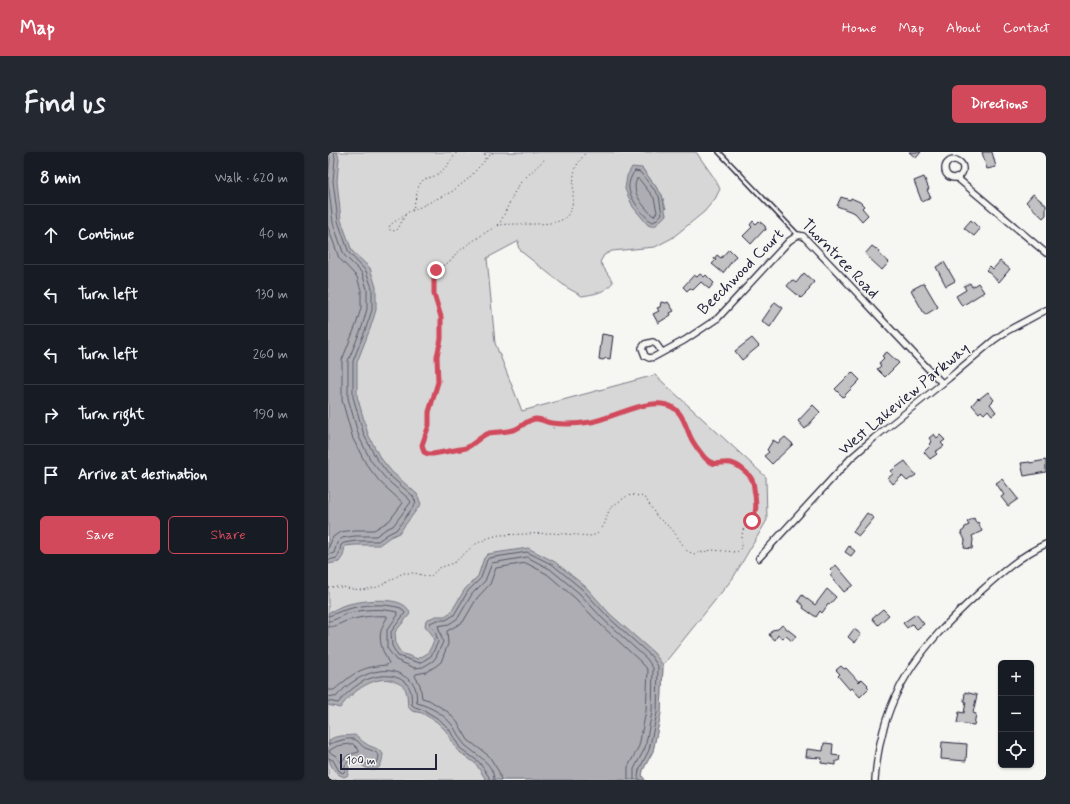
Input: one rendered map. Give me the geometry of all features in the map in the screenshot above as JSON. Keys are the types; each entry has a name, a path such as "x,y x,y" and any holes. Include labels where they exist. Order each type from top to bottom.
{"street":[{"path":"956,177 1046,253"},
{"name":"Beechwood Court","path":"662,352 685,340 718,318 789,240 798,235"},
{"name":"Thorntree Road","path":"798,235 803,236 841,275 868,306 942,383"},
{"name":"West Lakeview Parkway","path":"758,558 852,458 874,438 994,340 1007,331 1046,310"},
{"path":"875,780 880,742 886,719 900,685 914,663 932,640 966,605 1027,554 1046,544"}],"lane":[{"name":"Thorntree Road","path":"719,152 798,235"}],"path":[{"path":"405,215 395,231 390,230 390,225 413,209 419,185 424,179 436,176 442,171 456,152"},
{"path":"485,152 485,160"},
{"path":"409,212 453,191 468,179 494,152"},
{"path":"497,225 550,223 566,218 570,210 574,194 573,182 575,170 586,152"},
{"path":"328,587 343,587 362,590 378,587 403,573 414,573 430,577 439,568 454,563 474,545 488,538 499,535 544,533 591,536 597,534 601,530 609,510 614,505 632,495 641,496 646,499 657,517 672,529 687,551 694,554 712,550 737,552 742,547 742,538 745,526 752,521 755,515 756,507 753,481 743,470 730,463 710,463 690,437 684,420 671,407 662,404 651,404 590,422 576,424 550,423 544,420 534,419 510,431 490,433 481,436 471,446 466,448 433,454 428,454 422,449 429,425 431,405 438,382 437,356 441,339 441,317 434,294 434,273 457,253 501,221 514,193 521,182 546,158"},
{"path":"550,423 554,429"}],"shaded area":[{"path":"328,152 696,152 715,179 720,189 715,199 704,212 672,238 655,247 612,251 604,255 600,262 613,282 603,291 582,296 566,287 523,253 518,247 519,241 487,258 495,343 522,411 655,375 766,477 767,520 733,578 663,665 661,713 653,751 643,770 642,776 645,780 328,780","holes":["642,168 662,195 666,209"]}],"water":[{"path":"328,152 337,152 339,158 337,181 341,220 352,251 370,268 376,287 376,310 357,362 357,396 368,434 379,456 392,472 417,494 421,504 399,533 390,537 379,545 345,546 343,556 339,562 328,564"},
{"path":"632,167 642,168 662,195 666,215 654,227 648,225 633,207 625,189 627,176"},
{"path":"528,548 555,562 586,587 610,614 654,653 663,665 661,713 653,751 643,770 642,776 645,780 486,780 476,764 457,750 446,731 437,722 422,713 412,711 408,707 405,688 390,680 374,681 366,685 351,696 340,708 328,705 328,613 342,606 358,602 380,600 400,603 407,607 410,614 395,632 396,645 401,653 418,659 428,653 434,641 431,633 425,626 426,620 436,616 445,616 451,612 465,589 478,576 484,558 488,554"},
{"path":"354,735 367,745 381,752 383,754 382,761 375,770 368,769 358,762 353,763 349,767 348,775 344,777 336,773 330,762 328,753 329,742 335,737"}],"building":[{"path":"909,152 921,152 916,158"},
{"path":"982,152 992,152 996,167 987,169"},
{"path":"924,177 929,189 927,190 931,198 922,202 914,181"},
{"path":"1033,194 1046,205 1046,215 1043,218 1026,202"},
{"path":"841,197 850,200 851,198 860,202 864,206 862,208 868,215 862,221 855,213 837,206"},
{"path":"971,220 980,229 974,236 964,228"},
{"path":"753,221 756,224 759,221 765,226 766,230 764,230 751,244 743,236 752,227 750,225"},
{"path":"872,246 889,262 882,270 865,254"},
{"path":"729,249 736,256 723,273 712,264 716,260 714,259 717,255 721,258"},
{"path":"1000,261 1010,269 999,282 986,270 990,266 993,269"},
{"path":"944,262 955,281 946,286 936,267"},
{"path":"804,273 814,282 809,288 810,289 801,298 787,286 792,280 796,283"},
{"path":"700,274 704,277 706,275 714,283 709,289 701,282 693,290 690,288 687,291 683,287 694,275 697,277"},
{"path":"924,283 938,307 925,315 911,290"},
{"path":"970,283 972,287 978,283 984,292 962,306 956,296 966,290 964,286"},
{"path":"661,302 668,302 674,311 670,313 671,315 658,323 653,314 659,311 657,308 660,307"},
{"path":"775,302 783,308 770,327 762,321"},
{"path":"602,334 613,336 610,359 599,359"},
{"path":"752,338 759,346 742,360 735,351"},
{"path":"887,352 899,363 885,377 877,369 881,366 879,363 884,358 882,356"},
{"path":"852,372 860,380 843,397 835,389"},
{"path":"988,392 994,400 990,404 996,412 992,415 988,410 984,414 981,411 979,413 972,405 978,398 979,399"},
{"path":"813,405 820,412 805,429 798,421"},
{"path":"934,434 937,438 940,435 945,440 941,443 944,446 935,452 937,454 930,459 924,452 932,442 929,438"},
{"path":"785,437 793,444 772,464 764,456 769,452 767,450 773,440 778,443"},
{"path":"1046,460 1046,472 1024,476 1021,463"},
{"path":"905,461 916,475 907,481 902,476 893,484 888,478 893,474 891,471"},
{"path":"1002,479 1018,499 1008,506 1001,497 1004,495 996,483"},
{"path":"867,513 874,518 859,536 853,532"},
{"path":"974,518 976,523 978,522 982,531 972,536 972,549 964,548 965,540 961,532 969,525 967,522"},
{"path":"849,546 855,551 851,556 845,552"},
{"path":"836,565 853,585 844,592 830,575 833,573 830,570"},
{"path":"827,589 836,597 830,604 829,603 822,613 820,611 816,617 803,608 804,606 798,601 802,595 815,605"},
{"path":"883,609 889,615 878,625 872,618"},
{"path":"916,614 924,624 917,629 912,624 907,628 903,623"},
{"path":"782,625 796,636 792,641 786,636 783,639 778,635 775,640 769,635 772,630 778,629"},
{"path":"854,629 861,634 855,643 848,637"},
{"path":"841,666 844,669 846,668 859,682 862,679 868,685 867,686 869,688 860,697 852,688 850,690 838,676 840,674 836,670"},
{"path":"965,692 977,695 973,713 976,714 974,725 957,723 959,712 964,713 966,702 964,701"},
{"path":"942,742 967,744 966,761 941,759"},
{"path":"824,743 833,744 832,755 840,756 839,761 836,761 836,765 821,763 822,758 806,757 807,749 823,751"}],"route":[{"path":"436,270 434,273 434,294 441,317 441,339 437,356 437,390 429,412 429,425 422,445 424,452 433,454 466,448 471,446 481,436 490,433 510,431 534,419 544,420 550,423 576,424 601,420 651,404 662,404 671,407 679,413 684,420 690,437 710,463 730,463 743,470 753,481 756,507 755,515 752,521"}]}
